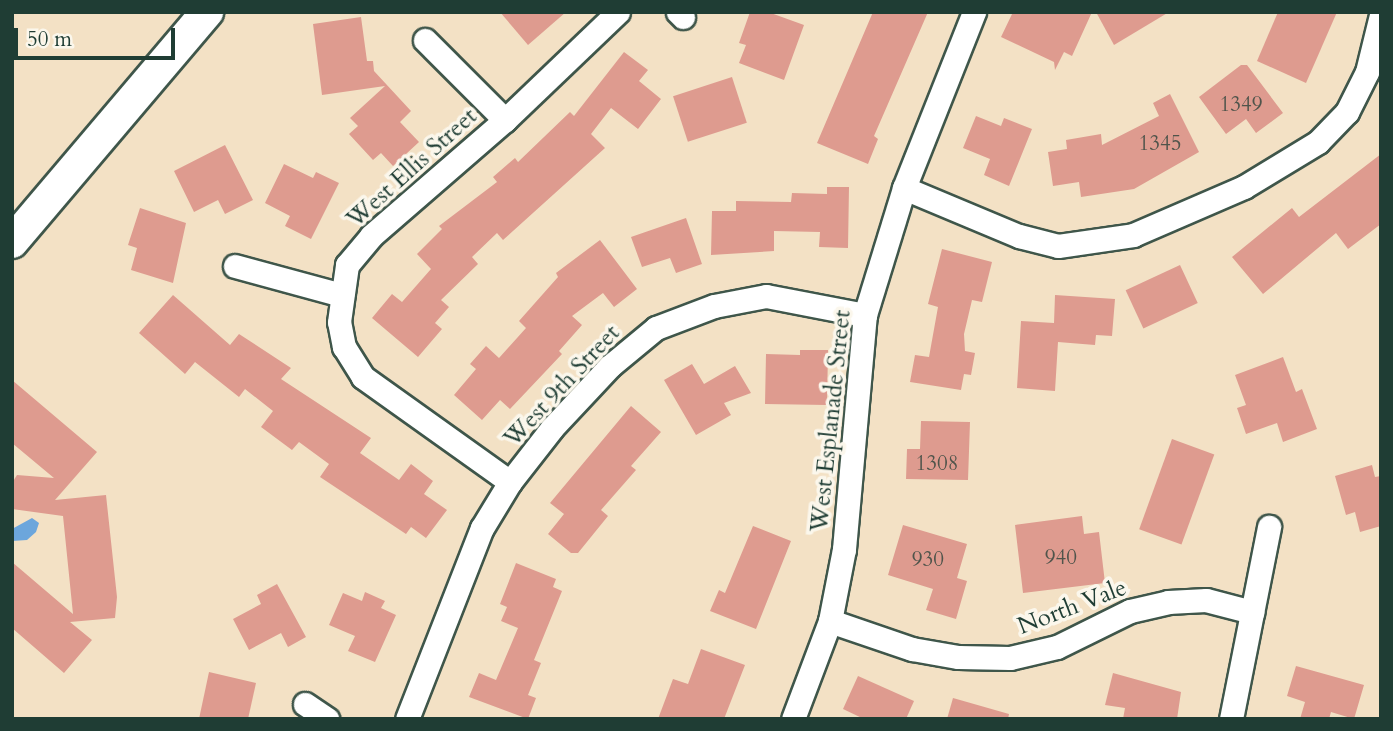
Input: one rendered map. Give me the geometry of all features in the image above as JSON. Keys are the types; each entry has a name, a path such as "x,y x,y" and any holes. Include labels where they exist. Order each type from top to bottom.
{"main road":[{"path":"12,242 207,12"}],"street":[{"name":"West Ellis Street","path":"510,482 363,376 344,347 339,322 346,265 371,236 505,120 618,12"},
{"name":"West Esplanade Street","path":"793,719 830,621 851,502 865,314 904,188 974,12"},
{"path":"904,188 981,222 1058,246 1133,235 1244,187 1318,142 1347,112 1367,72 1381,15"},
{"name":"West Ellis Street","path":"425,40 505,120"},
{"path":"235,266 342,295"},
{"name":"West 9th Street","path":"407,719 459,579 510,482 610,366 656,328 714,306 766,296 865,314"},
{"path":"1231,719 1269,527"},
{"name":"North Vale","path":"830,621 912,649 958,657 1010,658 1057,647 1130,611 1168,602 1206,600 1252,612"},
{"path":"304,704 327,719"}],"water":[{"path":"32,518 39,523 36,532 27,540 12,541 12,529"}],"building":[{"path":"500,12 566,12 528,45"},
{"path":"750,12 768,12 804,25 784,80 739,63 746,45 739,43"},
{"path":"873,12 928,12 874,136 878,139 868,164 817,143"},
{"path":"1013,12 1092,12 1072,56 1064,52 1055,70 1054,62 1001,37"},
{"path":"1096,12 1169,12 1114,45"},
{"path":"1278,12 1337,12 1306,83 1257,61"},
{"path":"361,17 367,61 373,61 374,71 411,111 400,122 419,142 393,166 381,153 373,160 349,134 358,126 350,118 385,86 322,95 313,24"},
{"path":"624,52 648,70 639,81 661,99 638,129 611,108 591,134 605,148 503,240 497,233 472,257 478,264 441,300 449,307 435,323 442,329 418,357 372,318 392,294 402,302 431,269 417,254 442,229 439,226 497,182 493,177 515,158 518,162 570,112 574,116"},
{"path":"1241,65 1247,65 1283,113 1256,133 1246,119 1226,134 1199,97"},
{"path":"732,77 747,123 688,142 673,96"},
{"path":"1170,94 1199,152 1134,189 1081,197 1079,182 1053,186 1048,152 1067,149 1066,140 1101,134 1102,145 1159,116 1153,103"},
{"path":"976,116 1001,126 1004,118 1032,129 1009,186 984,175 990,159 963,148"},
{"path":"225,145 253,200 225,214 218,200 194,212 174,171"},
{"path":"1381,154 1381,224 1348,249 1336,233 1263,294 1232,257 1292,208 1299,217"},
{"path":"284,164 313,178 316,172 339,183 311,239 285,226 290,216 265,203"},
{"path":"827,187 849,187 848,248 819,247 820,232 774,231 774,251 711,255 712,211 736,211 736,201 791,202 792,193 827,194"},
{"path":"140,208 186,223 173,283 131,270 137,248 128,245"},
{"path":"686,218 702,264 676,273 670,258 642,267 631,237"},
{"path":"600,240 637,289 614,307 603,293 572,316 582,325 559,351 562,354 510,409 500,400 482,420 454,395 476,369 470,364 486,346 499,358 526,328 519,321 558,277 556,273"},
{"path":"942,249 992,262 982,302 972,300 964,334 965,351 975,353 971,375 964,374 961,390 910,382 915,355 929,357 938,307 928,304"},
{"path":"1180,265 1198,303 1143,328 1126,290"},
{"path":"173,295 230,345 239,334 291,368 281,379 371,438 360,453 399,480 411,464 433,481 424,494 447,510 426,538 411,527 406,534 320,477 329,464 299,442 292,450 261,427 273,411 245,389 239,397 195,362 185,374 139,333"},
{"path":"1055,295 1115,299 1112,336 1096,335 1095,345 1058,342 1055,391 1017,388 1021,321 1054,323"},
{"path":"800,350 828,350 827,405 765,404 766,354 800,355"},
{"path":"1283,357 1296,392 1302,389 1317,429 1283,442 1277,423 1246,434 1237,408 1246,405 1235,375"},
{"path":"692,364 704,384 735,366 751,393 724,403 731,415 696,435 664,380"},
{"path":"12,380 97,452 55,500 106,495 117,597 115,618 70,622 92,640 64,673 12,628 12,562 73,614 63,516 12,509 12,483 17,475 54,478 12,443"},
{"path":"631,406 661,432 631,466 636,470 601,510 608,516 578,553 571,553 548,534 564,514 550,503"},
{"path":"921,421 970,422 968,480 906,479 907,449 920,449"},
{"path":"1172,439 1214,454 1181,545 1139,529"},
{"path":"1372,465 1375,477 1381,476 1381,526 1360,532 1355,512 1346,515 1335,476"},
{"path":"1082,516 1084,534 1099,532 1105,583 1023,593 1015,525"},
{"path":"903,525 967,544 957,578 967,581 956,619 926,610 933,589 888,575"},
{"path":"753,526 791,541 756,629 710,611 719,590 725,593"},
{"path":"516,563 556,579 553,587 562,591 534,660 541,663 528,695 536,698 528,719 469,697 479,673 496,680 518,628 501,621 507,607 500,604"},
{"path":"277,584 306,637 288,647 281,633 249,650 233,619 261,604 257,595"},
{"path":"365,592 385,601 381,608 396,615 375,662 348,651 355,636 329,625 343,593 362,601"},
{"path":"701,649 745,665 724,719 658,719 673,679 688,684"},
{"path":"1296,666 1364,685 1354,719 1331,712 1329,719 1300,719 1305,702 1287,696"},
{"path":"209,672 256,683 248,719 199,719"},
{"path":"1113,673 1181,692 1177,719 1123,719 1125,708 1105,705"},
{"path":"858,676 914,701 906,719 864,719 843,709"},
{"path":"953,698 1009,714 1008,719 947,719"}]}
